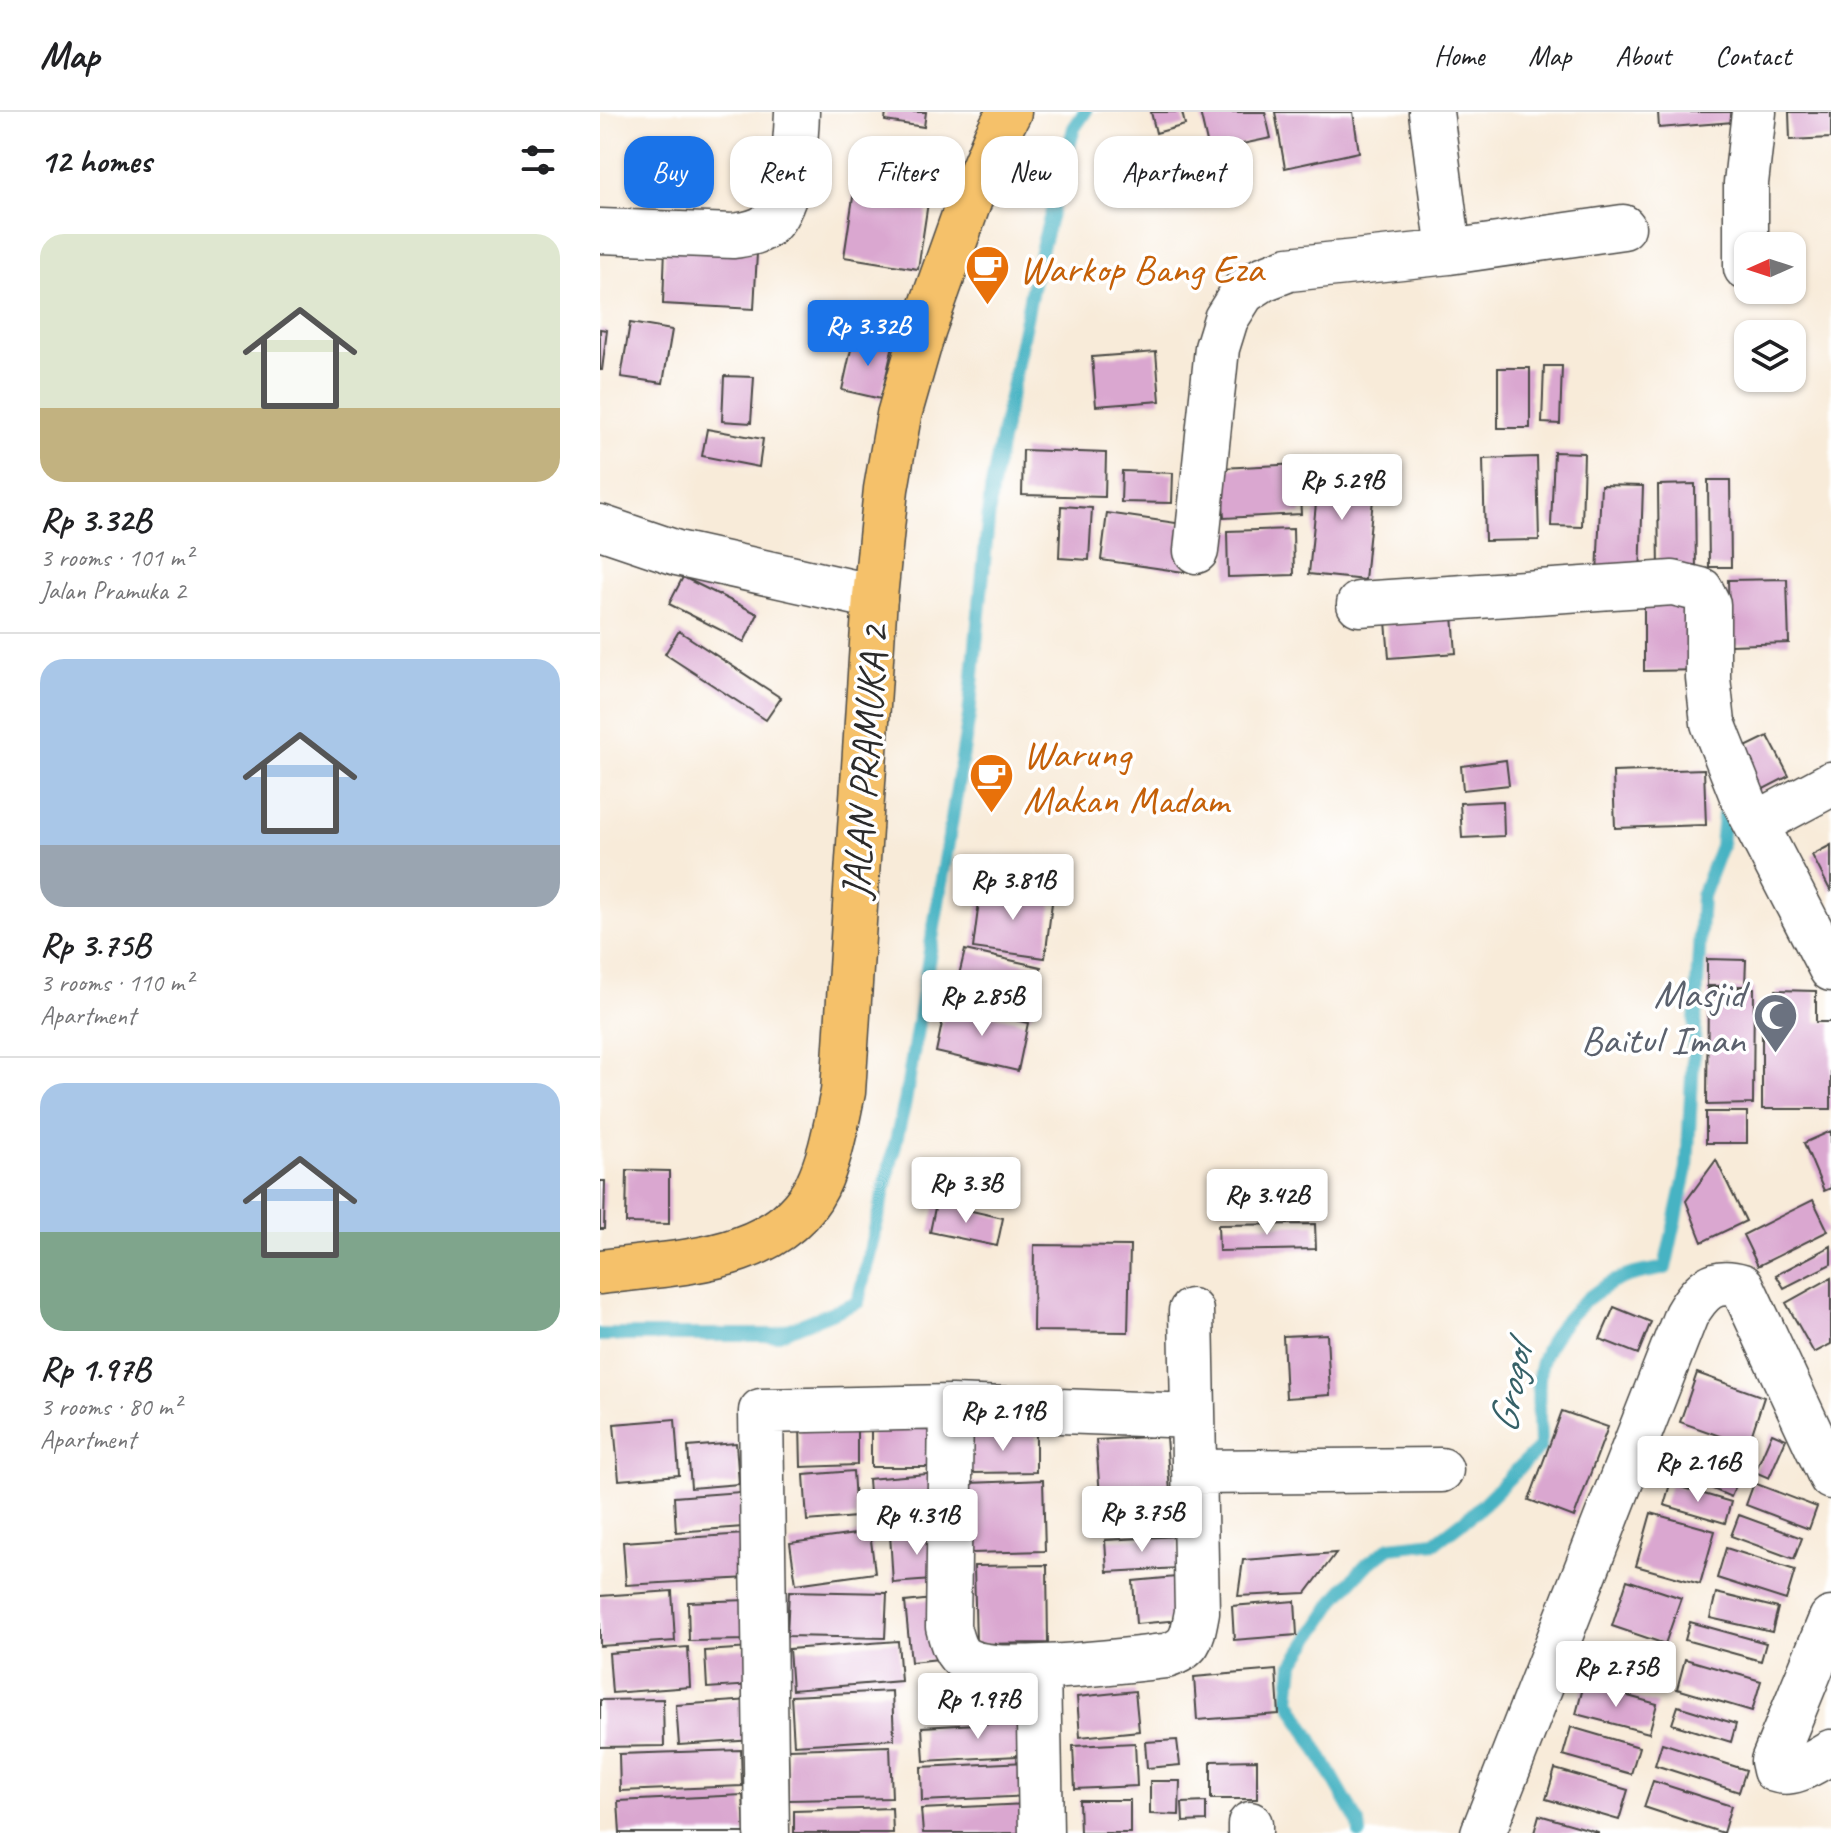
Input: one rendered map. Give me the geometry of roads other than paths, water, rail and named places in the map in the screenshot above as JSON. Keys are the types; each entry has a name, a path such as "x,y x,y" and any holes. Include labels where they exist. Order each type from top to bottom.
{"main road":[{"name":"JALAN PRAMUKA 2","path":"600,1272 709,1258 748,1247 800,1214 817,1186 832,1142 843,1092 875,597 886,489 899,415 924,328 971,196 1009,112"}],"street":[{"path":"600,231 733,236 753,233 769,224 782,203 787,185 797,112"},
{"path":"1431,112 1449,252"},
{"path":"1746,232 1746,183 1754,112"},
{"path":"1196,551 1217,348 1226,319 1243,292 1263,279 1289,269 1449,252 1623,227"},
{"path":"600,527 677,553 875,597"},
{"path":"1359,604 1673,583 1701,590 1708,604 1708,678 1713,723 1744,801 1831,969"},
{"path":"1758,823 1831,784"},
{"path":"1483,1833 1686,1315 1706,1286 1720,1282 1742,1286 1831,1477"},
{"path":"951,1407 948,1627 960,1657 977,1666 1038,1668 1166,1656 1183,1650 1192,1638 1197,1612 1191,1311"},
{"path":"767,1833 761,1411 951,1407 1193,1416"},
{"path":"1194,1472 1441,1470"},
{"path":"1831,1619 1773,1761 1775,1770 1793,1772 1831,1752"},
{"path":"1038,1668 1041,1833"}],"waterway":[{"path":"600,1335 776,1335 858,1302 905,1102 969,716 991,491 1035,274 1074,128 1085,112"},
{"name":"Grogol","path":"1360,1833 1359,1824 1289,1700 1293,1664 1338,1596 1365,1566 1390,1547 1436,1542 1474,1513 1540,1447 1538,1387 1542,1362 1558,1331 1570,1316 1613,1282 1665,1268 1687,1168 1702,896 1721,846 1724,815 1741,809"}],"place":[{"name":"Warkop Bang Eza","path":"988,307"},
{"name":"Warung Makan Madam","path":"992,815"},
{"name":"Masjid Baitul Iman","path":"1776,1055"}]}
